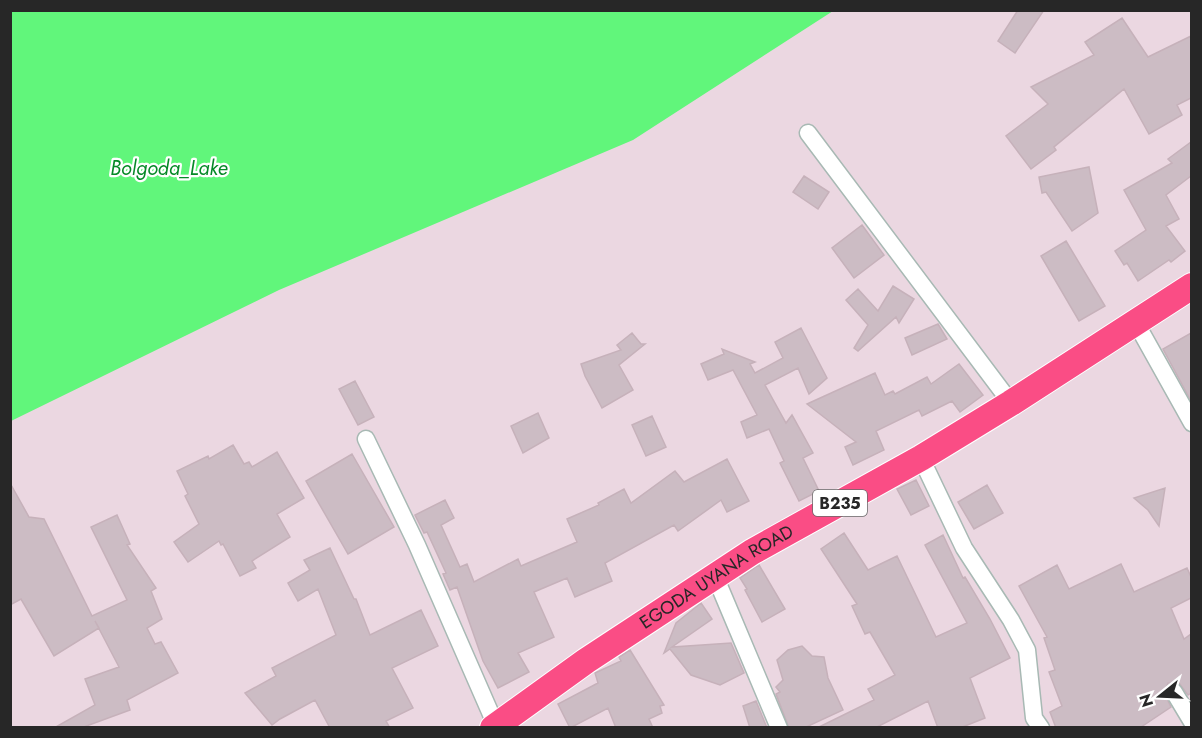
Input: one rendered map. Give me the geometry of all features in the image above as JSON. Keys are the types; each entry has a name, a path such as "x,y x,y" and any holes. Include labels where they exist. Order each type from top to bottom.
{"main road":[{"name":"EGODA UYANA ROAD","path":"495,727 586,662 752,552 921,458 1191,286"}],"street":[{"path":"808,133 1011,402"},
{"path":"1136,321 1191,423"},
{"path":"366,439 417,545 495,727"},
{"path":"921,458 964,548 1011,620 1027,650 1034,718 1041,728"},
{"path":"715,576 778,728"},
{"path":"1174,692 1191,722"}],"water":[{"name":"Bolgoda_Lake","path":"11,10 833,11 633,140 279,290 11,421"}],"building":[{"path":"1018,10 1044,10 1015,53 998,41"},
{"path":"1122,18 1148,57 1191,36 1191,98 1177,105 1182,115 1149,134 1124,89 1054,147 1056,150 1031,169 1006,136 1048,104 1031,87 1094,55 1085,42"},
{"path":"1191,142 1191,176 1166,195 1179,219 1166,226 1185,251 1138,281 1127,263 1124,265 1115,251 1146,230 1124,190 1172,163 1168,159"},
{"path":"1089,167 1098,213 1072,231 1046,192 1042,193 1039,177"},
{"path":"804,176 829,192 818,209 793,192"},
{"path":"862,225 884,255 854,278 832,248"},
{"path":"1066,241 1105,306 1079,321 1041,256"},
{"path":"893,286 914,299 899,323 896,317 858,351 854,348 868,325 846,300 858,289 878,311"},
{"path":"938,324 947,339 912,355 905,338"},
{"path":"801,328 827,378 809,394 798,368 765,385 786,423 792,415 813,453 803,458 819,491 799,501 780,463 784,461 769,429 747,438 741,422 757,415 733,370 708,380 701,364 724,354 722,349 755,362 750,364 755,373 783,358 775,342"},
{"path":"632,333 641,344 645,344 619,365 633,390 602,408 581,364 621,350 617,345"},
{"path":"1191,333 1191,401 1163,349"},
{"path":"959,364 983,395 960,412 952,401 922,416 919,410 876,431 884,450 853,465 845,447 856,442 807,404 875,373 885,395 893,391 895,394 927,377 931,384"},
{"path":"355,381 374,417 358,425 339,389"},
{"path":"538,413 549,438 523,453 511,426"},
{"path":"652,416 666,447 646,456 632,425"},
{"path":"233,445 244,464 249,462 252,467 277,452 304,498 277,514 290,537 252,561 256,568 240,576 223,544 221,545 219,541 188,562 174,542 199,524 185,496 188,494 177,471 208,456 209,459"},
{"path":"352,454 394,527 348,554 306,481"},
{"path":"727,459 749,501 727,512 721,500 678,531 674,525 605,563 612,581 575,597 567,578 534,592 554,637 518,653 529,672 498,688 483,661 457,587 450,590 443,574 446,573 427,532 424,533 415,515 445,500 454,518 441,525 460,567 467,564 474,582 518,559 521,566 577,542 567,519 599,505 598,503 624,489 631,503 675,471 684,482"},
{"path":"916,480 929,506 911,515 897,489"},
{"path":"10,483 29,517 44,519 92,616 127,600 91,527 117,515 130,544 127,545 156,588 151,591 162,619 147,628 155,644 161,642 178,673 127,700 130,710 81,728 54,728 95,705 85,679 119,667 99,628 54,656 21,599 10,605"},
{"path":"987,485 1003,513 974,529 958,502"},
{"path":"1165,488 1159,526 1148,510 1134,498"},
{"path":"844,533 868,570 897,556 936,637 967,623 925,545 943,535 963,578 965,577 990,619 1010,658 970,678 985,718 960,728 938,728 928,701 875,728 817,728 874,700 868,689 895,675 870,632 865,634 852,606 857,604 821,549"},
{"path":"330,548 356,599 370,635 421,610 438,646 392,668 413,708 386,721 390,728 330,728 315,700 272,725 245,693 276,676 272,668 336,635 318,589 298,601 288,583 310,570 304,560"},
{"path":"1121,564 1134,592 1187,568 1191,577 1191,598 1171,608 1184,639 1191,634 1191,693 1188,695 1179,683 1168,683 1164,693 1171,707 1141,727 1056,728 1050,712 1062,706 1049,672 1055,670 1044,638 1047,637 1019,586 1057,565 1069,589"},
{"path":"759,565 785,609 762,622 740,578"},
{"path":"701,603 712,619 672,647 731,643 744,673 720,685 691,675 670,649 664,653 676,623"},
{"path":"802,646 812,656 824,657 828,678 843,710 804,728 789,728 776,694 780,692 776,687 783,680 777,660 788,650"},
{"path":"630,650 664,705 660,706 662,713 649,719 653,728 616,728 608,708 570,728 558,704 598,683 595,673 621,661 619,657"},
{"path":"756,701 767,728 750,728 743,706"}]}
